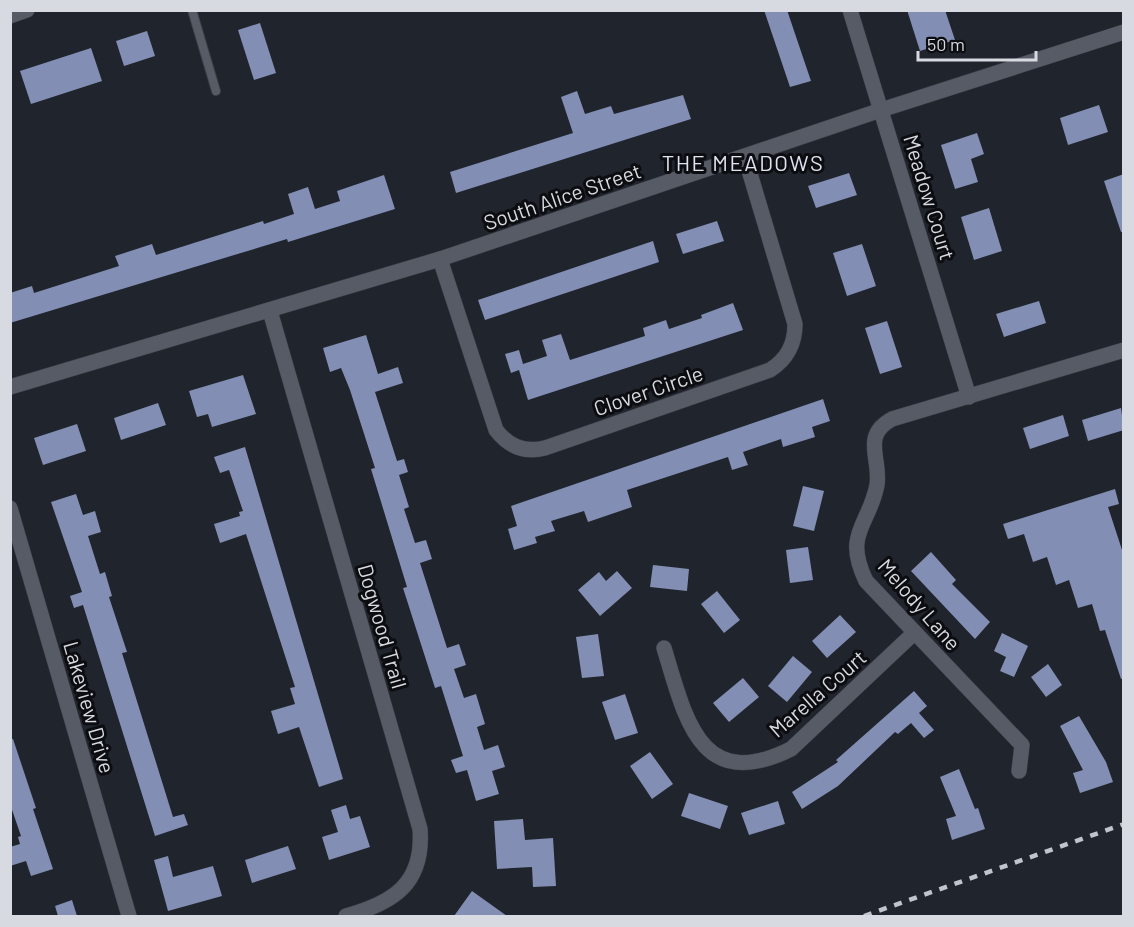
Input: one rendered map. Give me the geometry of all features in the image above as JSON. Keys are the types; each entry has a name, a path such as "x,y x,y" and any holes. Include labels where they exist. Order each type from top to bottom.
{"street":[{"path":"10,16 27,10"},
{"name":"Meadow Court","path":"850,10 969,397"},
{"name":"South Alice Street","path":"10,387 440,259 881,110 1124,32"},
{"name":"Clover Circle","path":"440,259 496,430 507,442 521,449 545,448 770,370 790,351 795,333 793,315 746,157"},
{"name":"Dogwood Trail","path":"270,311 420,829 420,853 405,886 379,906 346,916"},
{"name":"Melody Lane","path":"1018,771 1022,745 866,581 857,555 860,524 876,488 878,474 874,439 878,430 892,419 1124,350"},
{"name":"Lakeview Drive","path":"10,508 129,916"},
{"name":"Marella Court","path":"663,648 681,705 699,741 710,753 724,759 755,762 773,758 791,749 914,633"}],"lane":[{"path":"192,10 216,92"}],"building":[{"path":"764,10 787,10 811,81 790,87"},
{"path":"907,10 945,10 955,40 920,51"},
{"path":"260,23 276,73 254,80 238,30"},
{"path":"147,31 155,56 124,66 116,41"},
{"path":"91,48 102,81 31,104 20,71"},
{"path":"577,91 585,114 611,106 614,114 683,95 691,119 456,193 450,172 573,133 561,97"},
{"path":"1099,105 1108,132 1068,145 1060,118"},
{"path":"977,133 984,154 971,159 978,182 955,189 941,145"},
{"path":"849,173 857,195 816,208 808,186"},
{"path":"1124,174 1124,232 1121,232 1104,181"},
{"path":"384,175 395,209 288,242 287,239 10,323 10,293 32,286 34,293 119,266 115,256 152,244 156,255 263,221 264,224 294,214 288,194 308,187 315,209 340,201 337,191"},
{"path":"989,208 1002,251 974,260 961,217"},
{"path":"717,221 724,241 683,254 676,234"},
{"path":"653,241 659,262 485,320 478,300"},
{"path":"862,244 876,286 847,296 833,253"},
{"path":"1039,301 1046,323 1004,337 996,314"},
{"path":"733,303 743,330 528,400 519,370 511,373 505,354 519,350 523,364 547,356 542,340 561,334 570,360 645,336 643,328 666,320 669,329 702,318 701,315"},
{"path":"887,321 902,367 880,374 865,328"},
{"path":"366,335 378,374 398,367 403,383 375,392 397,461 404,459 408,472 399,475 409,507 404,509 415,543 426,540 432,559 420,563 447,648 459,644 466,665 454,669 464,698 476,694 485,724 477,727 484,750 498,745 505,767 492,771 499,794 476,801 467,770 456,773 451,760 463,756 441,686 435,688 403,588 407,587 371,469 375,468 350,390 341,368 330,372 323,348"},
{"path":"243,375 256,414 212,427 208,414 197,417 189,391"},
{"path":"823,399 830,421 812,427 815,437 783,447 781,439 743,452 748,465 732,470 728,457 627,490 632,507 588,522 584,511 551,521 555,531 535,537 537,543 514,550 508,529 517,526 511,506"},
{"path":"158,403 166,425 121,440 114,418"},
{"path":"1121,408 1124,430 1088,441 1082,420"},
{"path":"1063,415 1069,436 1030,449 1023,428"},
{"path":"77,424 86,451 43,465 34,438"},
{"path":"245,447 343,779 319,787 299,727 278,734 271,711 295,704 290,688 295,687 246,534 220,543 214,524 240,516 239,512 243,511 229,470 220,473 214,457"},
{"path":"803,486 824,491 814,531 793,526"},
{"path":"1115,489 1119,504 1108,507 1124,556 1124,678 1121,679 1105,630 1100,631 1092,604 1078,608 1069,580 1056,585 1047,557 1033,562 1024,534 1008,539 1003,524"},
{"path":"76,494 83,515 95,511 101,532 88,536 100,574 105,572 112,596 109,597 127,652 122,653 173,817 184,814 188,825 155,836 83,605 74,608 70,596 82,592 51,502"},
{"path":"808,547 813,580 790,583 786,550"},
{"path":"931,552 956,580 952,584 990,622 975,639 911,571"},
{"path":"653,565 689,569 687,591 650,587"},
{"path":"617,571 632,588 600,616 578,590 599,572 606,581"},
{"path":"717,591 740,620 724,633 701,604"},
{"path":"840,615 856,632 827,658 812,641"},
{"path":"1002,633 1028,646 1014,677 1000,671 1006,657 994,651"},
{"path":"598,634 604,676 582,678 576,637"},
{"path":"793,656 812,672 787,702 768,686"},
{"path":"1048,664 1062,685 1046,697 1031,677"},
{"path":"743,678 759,697 729,722 713,703"},
{"path":"914,691 927,706 919,713 934,730 924,738 911,723 898,734 895,732 838,786 802,809 792,792 838,762 836,760"},
{"path":"625,694 638,733 615,740 602,702"},
{"path":"1079,716 1106,762 1113,782 1080,793 1073,773 1083,770 1060,726"},
{"path":"10,739 13,739 36,808 33,809 53,869 31,876 26,861 10,866 10,847 20,844 18,837 21,836 10,804"},
{"path":"650,752 673,784 652,799 630,766"},
{"path":"959,769 975,809 978,808 985,829 952,840 946,819 956,816 940,777"},
{"path":"689,793 728,806 720,829 681,816"},
{"path":"778,801 785,824 749,835 741,813"},
{"path":"346,805 350,819 360,816 370,847 329,860 322,837 338,832 331,810"},
{"path":"523,819 525,840 553,838 556,886 533,887 532,867 497,869 494,821"},
{"path":"288,846 296,869 252,883 245,860"},
{"path":"168,856 173,877 213,866 222,896 168,911 154,860"},
{"path":"472,891 507,916 454,916"},
{"path":"72,900 77,916 58,916 55,906"}],"railway":[{"path":"864,916 1124,824"}],"district":[{"name":"THE MEADOWS","path":"743,162"}]}
